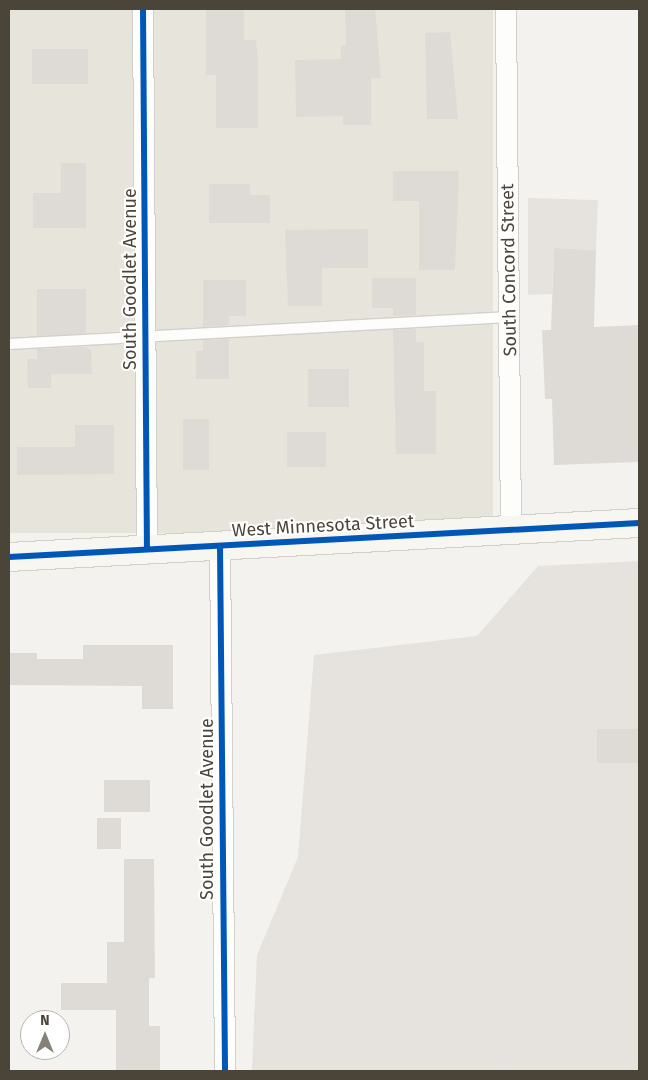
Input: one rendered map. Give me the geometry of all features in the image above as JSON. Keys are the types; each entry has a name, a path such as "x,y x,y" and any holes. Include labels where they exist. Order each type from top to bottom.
{"street":[{"name":"South Goodlet Avenue","path":"143,9 148,549"},
{"name":"South Concord Street","path":"506,9 511,531"},
{"name":"West Minnesota Street","path":"9,557 639,523"},
{"name":"South Goodlet Avenue","path":"220,546 225,1071"}],"lane":[{"path":"9,344 510,318"}],"shaded area":[{"path":"9,9 493,9 493,533 9,533"},
{"path":"528,198 598,200 596,250 554,248 552,294 528,295"},
{"path":"639,561 639,1071 252,1071 257,955 298,857 314,655 477,636 538,566"},
{"path":"542,573 639,573 639,1071 542,1071"},
{"path":"493,662 499,1071 254,1071 254,1012 319,881 338,681"}],"building":[{"path":"206,9 244,9 244,40 256,40 258,60 258,128 216,128 216,75 206,75"},
{"path":"345,9 375,9 381,78 371,78 371,125 343,125 343,116 296,117 295,60 341,59 341,45 346,45"},
{"path":"450,32 458,119 427,119 425,33"},
{"path":"32,49 88,49 88,84 32,84"},
{"path":"61,163 86,163 86,228 33,228 33,193 61,193"},
{"path":"393,171 459,171 455,270 419,270 419,201 393,201"},
{"path":"209,184 250,184 250,195 270,195 270,223 209,223"},
{"path":"368,229 368,268 322,268 322,306 288,306 285,230"},
{"path":"554,248 596,250 594,327 639,325 639,462 554,465 552,399 545,399 542,330 551,330"},
{"path":"372,278 416,278 416,315 393,316 393,308 372,308"},
{"path":"203,280 246,280 246,316 229,316 229,325 203,327"},
{"path":"37,289 86,289 86,336 37,336"},
{"path":"416,329 416,342 424,342 424,391 436,391 436,454 396,454 393,330"},
{"path":"229,339 229,379 196,379 196,351 203,351 203,340"},
{"path":"86,347 91,351 92,374 51,374 51,388 28,388 27,359 37,359 37,349"},
{"path":"308,369 349,369 349,407 308,407"},
{"path":"183,419 209,419 209,470 183,470"},
{"path":"75,425 114,425 114,474 17,475 17,447 75,447"},
{"path":"287,432 326,432 326,467 287,467"},
{"path":"83,645 173,645 173,709 142,709 142,686 9,685 9,653 37,653 37,659 83,659"},
{"path":"597,729 639,729 639,763 597,763"},
{"path":"104,780 150,780 150,812 104,812"},
{"path":"97,818 121,818 121,849 97,849"},
{"path":"124,859 154,859 155,978 149,978 149,1026 160,1026 160,1071 116,1071 116,1010 61,1010 61,983 107,983 107,942 124,942"}],"cycle path":[{"path":"143,9 147,549"},
{"path":"9,557 639,523"},
{"path":"220,546 225,1071"}]}
